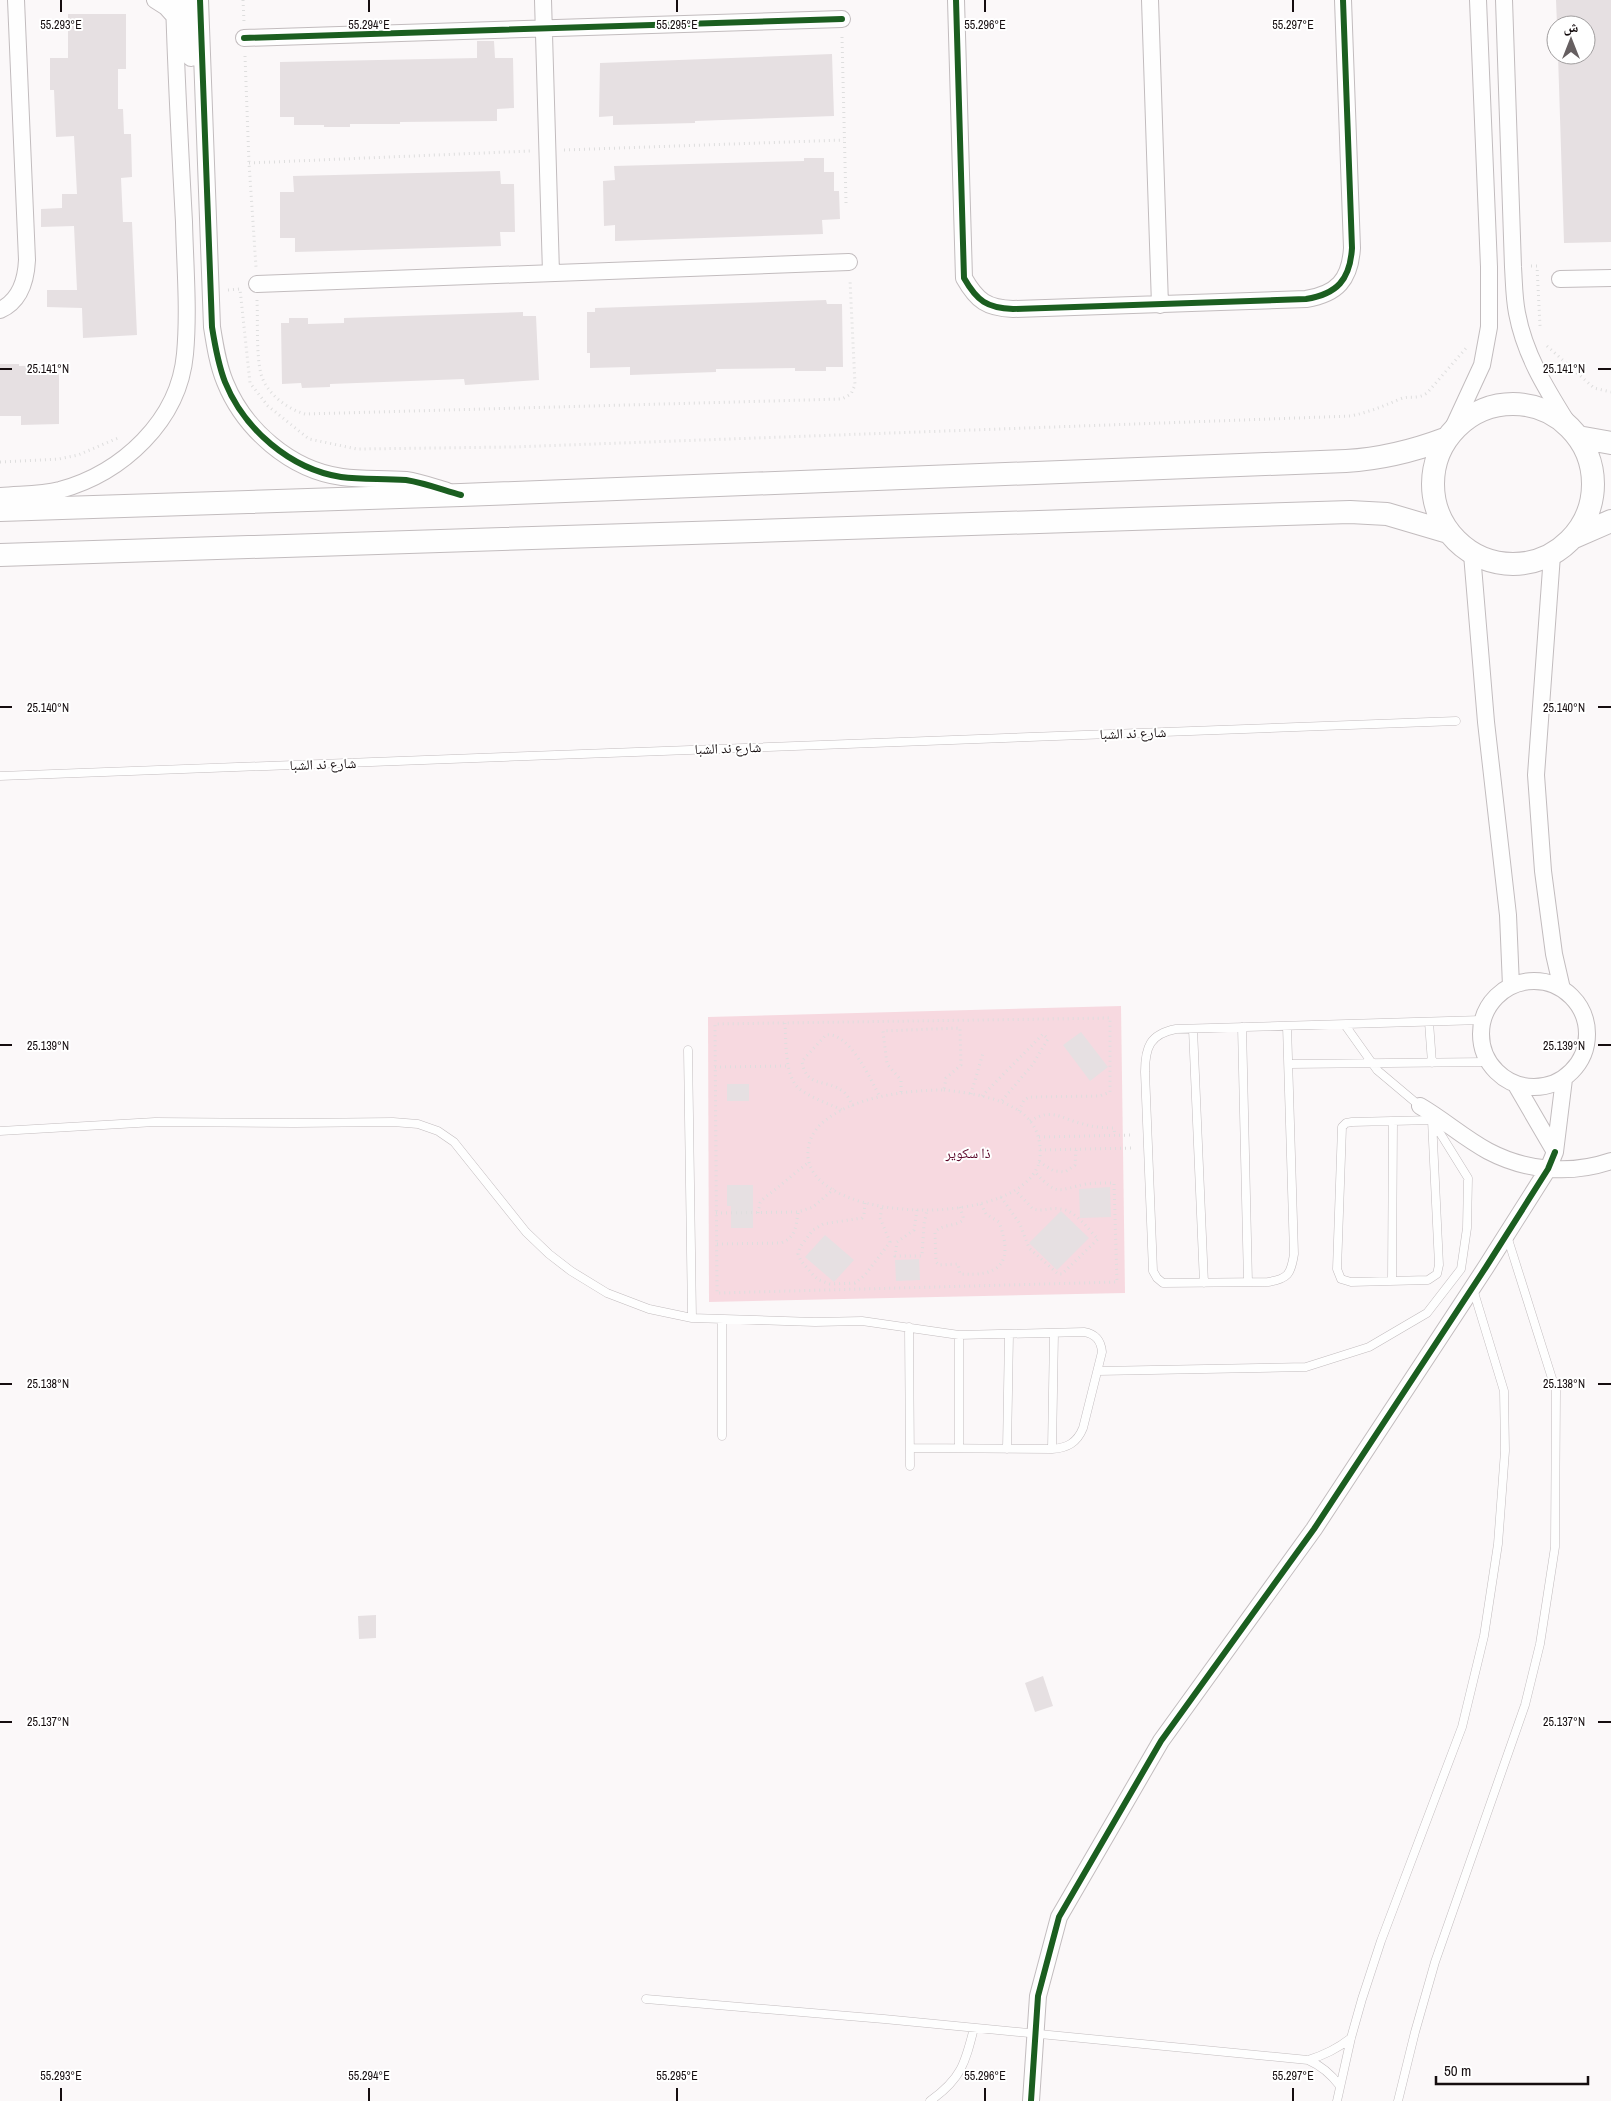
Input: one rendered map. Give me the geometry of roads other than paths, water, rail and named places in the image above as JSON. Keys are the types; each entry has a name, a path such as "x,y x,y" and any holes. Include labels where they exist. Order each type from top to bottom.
{"main road":[{"path":"1509,404 1531,406 1552,414 1574,432 1587,453 1592,470 1594,489 1587,515 1572,538 1552,555 1532,562 1512,564 1491,562 1472,554 1448,532 1438,515 1433,496 1432,476 1436,456 1448,436 1467,417 1487,408 1509,404"},
{"path":"1574,432 1611,443"},
{"path":"0,510 461,495 1368,460 1413,450 1448,436"},
{"path":"0,555 1350,512 1388,514 1448,532"},
{"path":"1572,538 1611,521"}],"street":[{"path":"0,310 6,307 18,294 26,278 27,260 16,0"},
{"path":"155,0 166,7 174,17"},
{"path":"0,496 36,494 58,490 95,477 140,445 166,413 175,395 185,355 187,291 174,0"},
{"path":"188,0 192,80 196,89 203,96"},
{"path":"200,0 212,327 215,347 226,384 245,417 259,433 293,459 324,473 340,477 407,481 461,495"},
{"path":"543,0 552,273"},
{"path":"956,0 962,262 964,278 972,292 983,302 998,308 1160,305 1313,298 1321,297 1335,290 1345,278 1351,263 1352,248 1343,0"},
{"path":"1150,0 1160,305"},
{"path":"1448,436 1479,373 1486,349 1489,327 1489,267 1478,0"},
{"path":"1504,0 1516,311 1531,359 1542,382 1574,432"},
{"path":"244,38 842,18"},
{"path":"257,284 849,262"},
{"path":"1560,279 1611,278"},
{"path":"1472,554 1486,722 1508,915 1511,986"},
{"path":"1552,555 1536,775 1543,871 1551,936 1562,989"},
{"path":"1540,981 1562,989 1576,1002 1583,1013 1587,1025 1587,1037 1580,1061 1573,1071 1564,1079 1541,1087 1528,1088 1516,1085 1500,1076 1488,1062 1480,1042 1482,1020 1492,1000 1511,986 1520,983 1540,981"},
{"path":"1031,2101 1038,1996 1059,1917 1160,1741 1314,1529 1548,1169 1555,1152 1564,1079"},
{"path":"1516,1085 1555,1152"},
{"path":"1420,1106 1487,1150 1522,1164 1548,1169 1574,1169 1611,1161"}],"lane":[{"name":"شارع ند الشبا","path":"0,776 1456,721"},
{"path":"1287,1026 1294,1254 1288,1276 1278,1281 1163,1283 1153,1272 1147,1134 1145,1058 1148,1047 1155,1037 1164,1031 1193,1029 1242,1027 1482,1020"},
{"path":"1429,1022 1432,1063"},
{"path":"1098,1371 1306,1367 1369,1346 1426,1313 1461,1269 1467,1228 1468,1178 1432,1120 1420,1106 1372,1064 1345,1024"},
{"path":"1242,1027 1248,1282"},
{"path":"1193,1029 1204,1283"},
{"path":"688,1050 692,1318"},
{"path":"1289,1064 1488,1062"},
{"path":"1432,1120 1439,1270 1437,1274 1428,1280 1346,1281 1338,1275 1337,1269 1342,1127 1346,1123 1352,1122 1432,1120"},
{"path":"1392,1281 1393,1121"},
{"path":"0,1131 155,1122 393,1122 418,1124 438,1131 454,1142 526,1232 549,1254 571,1271 607,1293 649,1309 692,1318 815,1322 862,1321 959,1335 1084,1332 1096,1336 1102,1346 1098,1371 1081,1434 1072,1444 1052,1449 910,1448"},
{"path":"1398,2101 1435,1962 1525,1706 1540,1644 1555,1548 1556,1390 1507,1234"},
{"path":"1337,2101 1351,2038 1381,1941 1462,1727 1484,1636 1498,1544 1505,1451 1504,1391 1472,1287"},
{"path":"722,1319 722,1436"},
{"path":"909,1327 910,1466"},
{"path":"1052,1449 1054,1333"},
{"path":"1007,1449 1009,1334"},
{"path":"959,1335 959,1448"},
{"path":"646,1999 884,2019 1308,2060 1321,2066 1340,2086"},
{"path":"930,2101 957,2078 968,2052 974,2028"},
{"path":"1308,2060 1324,2056 1351,2038"}],"park label":[{"name":"ذا سكوير","path":"968,1153"}]}
